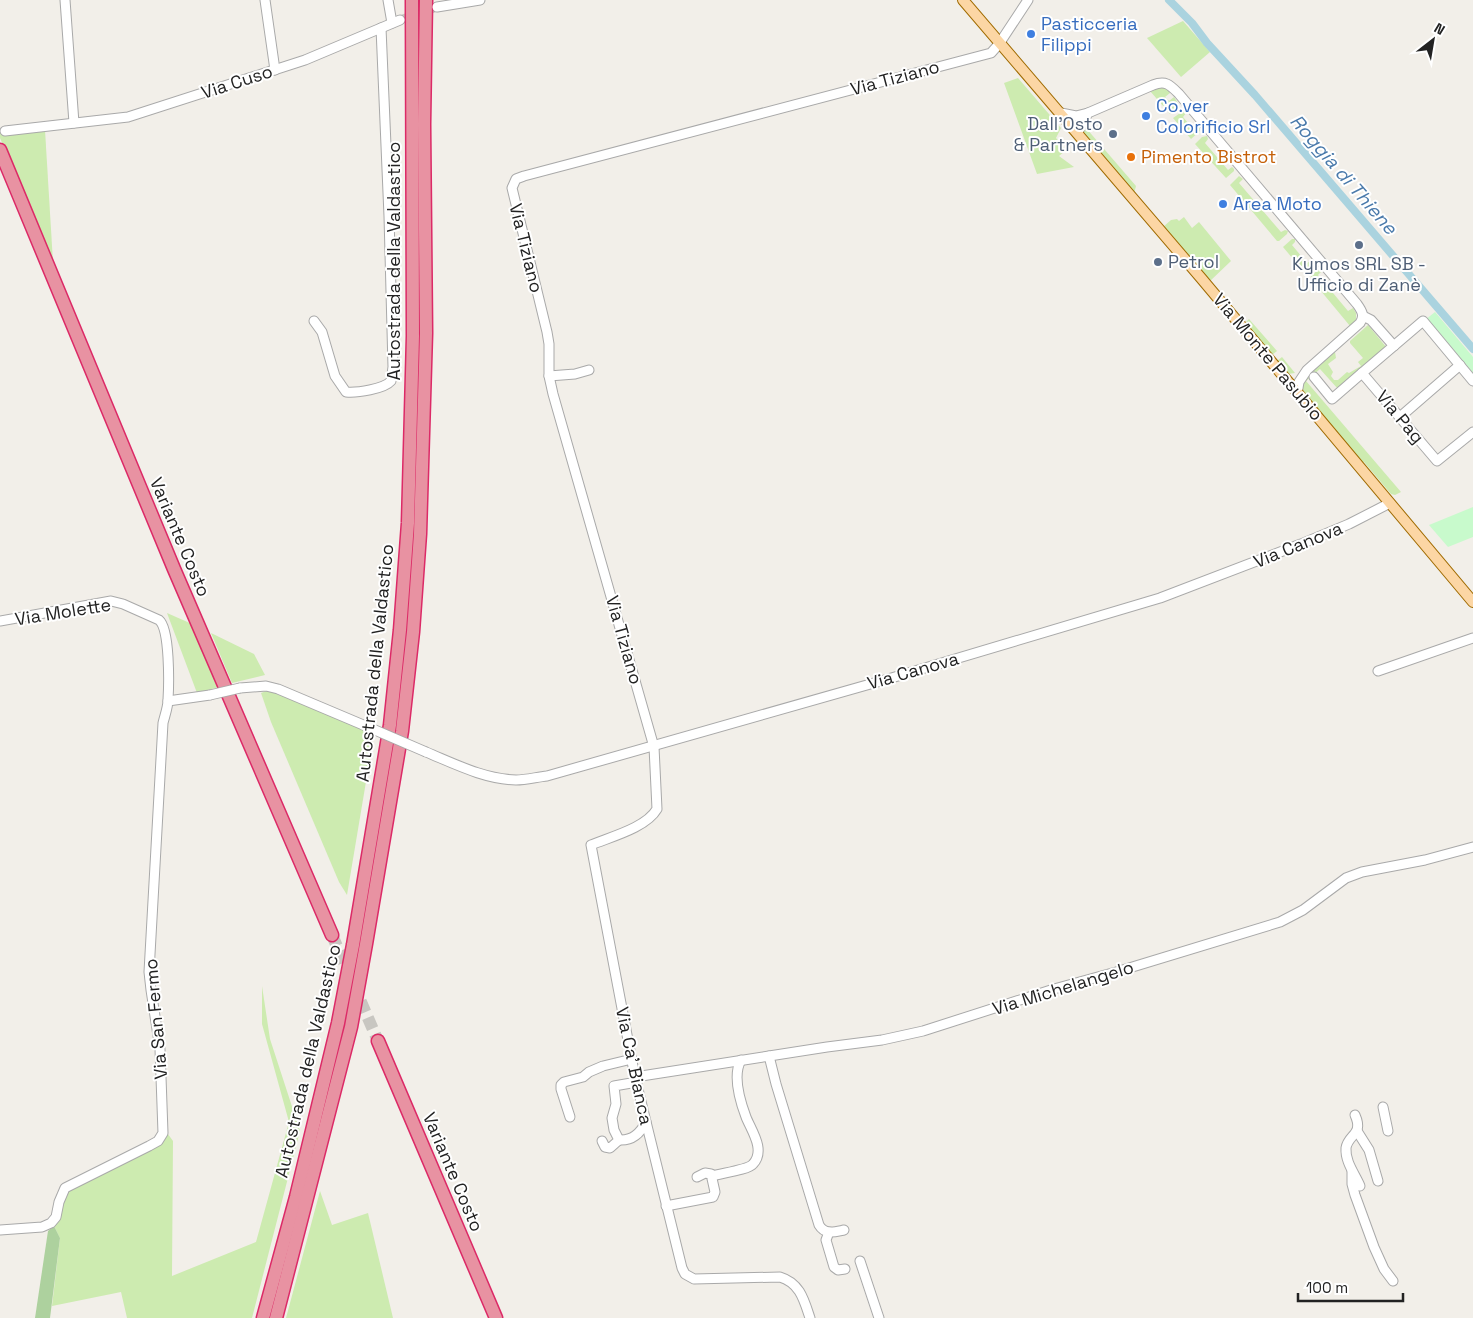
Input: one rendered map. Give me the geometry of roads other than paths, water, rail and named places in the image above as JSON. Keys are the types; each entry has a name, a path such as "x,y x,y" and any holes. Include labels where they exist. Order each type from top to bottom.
{"highway":[{"name":"Autostrada della Valdastico","path":"263,1318 296,1197 338,1023 390,725 408,524 413,336 412,0"},
{"name":"Autostrada della Valdastico","path":"276,1318 351,1028 402,731 413,632 420,534 426,333 424,124 426,0"},
{"name":"Variante Costo","path":"0,150 170,560 332,935"},
{"name":"Variante Costo","path":"378,1041 496,1318"}],"main road":[{"name":"Via Monte Pasubio","path":"963,0 999,44 1078,132 1473,602"}],"street":[{"path":"65,0 71,123"},
{"path":"265,0 275,70"},
{"name":"Via Cuso","path":"5,131 128,117 305,60 396,21 388,0"},
{"path":"437,7 480,0"},
{"path":"999,44 1028,0"},
{"path":"314,321 322,332 335,376 346,392 357,392 383,386 391,381 393,367 390,254 381,28"},
{"name":"Via Tiziano","path":"654,747 549,376 549,344 513,196 512,188 516,179 991,53 999,44"},
{"path":"1061,113 1076,116 1088,113 1160,82 1168,84 1183,99 1357,304 1362,310 1363,316 1360,323 1299,382 1297,394"},
{"path":"1078,132 1088,113"},
{"path":"1363,316 1370,320 1394,346"},
{"name":"Via Pag","path":"1310,373 1332,399 1423,321 1473,381"},
{"path":"1400,417 1460,365"},
{"path":"549,376 575,374 589,370"},
{"path":"1282,376 1291,377 1310,373"},
{"name":"Via Pag","path":"1362,373 1437,461 1473,432"},
{"name":"Via Canova","path":"168,701 210,695 240,688 266,686 278,689 475,772 516,780 547,776 654,747 1160,598 1349,524 1390,503"},
{"name":"Via Molette","path":"0,621 111,601 123,604 159,620 164,624 167,638 168,701"},
{"path":"1378,671 1473,638"},
{"name":"Via San Fermo","path":"0,1230 42,1227 51,1224 56,1217 59,1202 65,1188 149,1146 158,1141 163,1134 160,1049 149,972 162,732 168,701"},
{"name":"Via Ca' Bianca","path":"654,747 657,809 643,823 591,845 636,1080 682,1268 689,1277 714,1279 780,1277 787,1279 800,1292 810,1318"},
{"name":"Via Michelangelo","path":"619,1140 614,1130 612,1118 616,1104 614,1086 741,1060 882,1040 923,1031 1054,989 1280,922 1303,910 1346,878 1362,872 1425,860 1473,847"},
{"path":"769,1056 783,1110 817,1221 822,1230 830,1232 844,1230"},
{"path":"570,1117 561,1089 561,1085 564,1082 583,1076 603,1066 632,1060"},
{"path":"712,1176 749,1167 755,1161 756,1138 746,1118 739,1090 737,1071 741,1060"},
{"path":"1383,1107 1388,1131"},
{"path":"1355,1115 1357,1131 1369,1150 1378,1181"},
{"path":"602,1142 605,1147 610,1148 619,1140 632,1138 642,1130 646,1122"},
{"path":"1357,1131 1348,1142 1346,1150 1352,1172 1360,1186"},
{"path":"666,1206 713,1197 715,1192 712,1176 708,1172 697,1177"},
{"path":"1352,1172 1352,1184 1355,1195 1379,1259 1386,1274 1393,1281"},
{"path":"830,1232 826,1240 834,1268 838,1270 845,1269"},
{"path":"1379,1259 1380,1249"},
{"path":"860,1261 879,1318"}],"waterway":[{"name":"Roggia di Thiene","path":"1169,0 1192,23 1207,43 1255,95 1473,349"}],"tunnel":[{"path":"400,20 437,7"},
{"path":"332,935 378,1041"}],"place":[{"name":"Pasticceria Filippi","path":"1031,34"},
{"name":"Co.ver Colorificio Srl","path":"1146,116"},
{"name":"Dall'Osto & Partners","path":"1113,134"},
{"name":"Pimento Bistrot","path":"1131,157"},
{"name":"Area Moto","path":"1223,204"},
{"name":"Kymos SRL SB - Ufficio di Zanè","path":"1359,245"},
{"name":"Petrol","path":"1158,262"}]}
